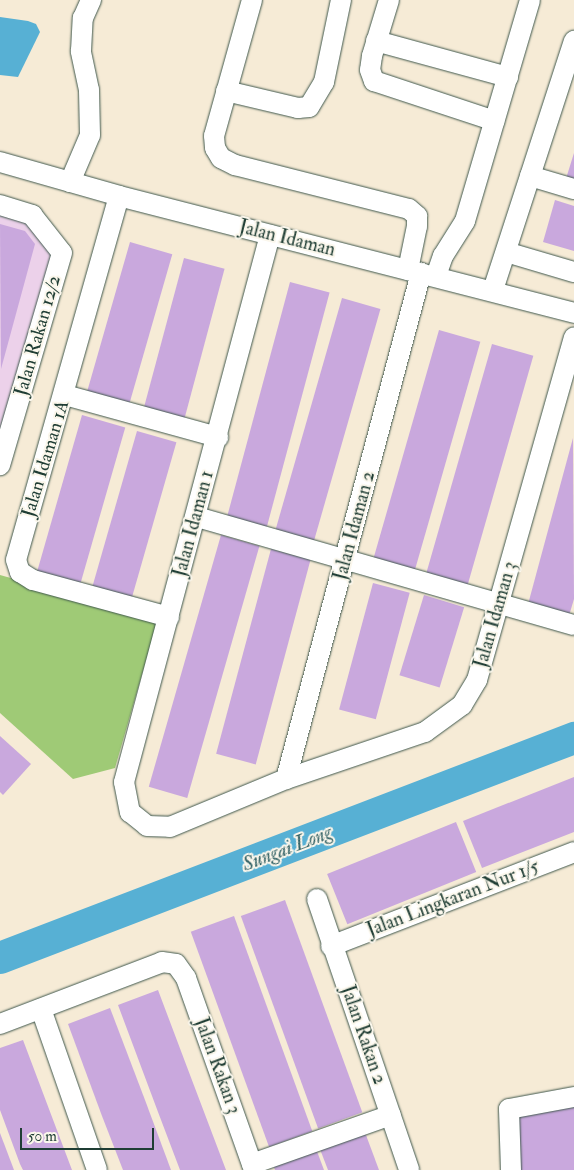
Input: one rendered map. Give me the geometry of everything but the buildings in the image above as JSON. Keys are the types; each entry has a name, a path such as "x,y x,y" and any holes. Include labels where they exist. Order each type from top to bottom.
{"street":[{"path":"70,182 90,135 90,90 81,51 83,18 91,0"},
{"path":"252,0 214,136 215,148 221,158 234,165 409,210 417,216 422,273"},
{"path":"226,91 298,108 309,107 324,82 341,0"},
{"path":"389,0 376,41 370,70 374,81 495,121"},
{"path":"422,273 443,256 465,221 530,0"},
{"path":"376,41 508,77"},
{"path":"493,290 530,176 565,97 574,41"},
{"name":"Jalan Idaman","path":"0,162 119,196 493,290 574,313"},
{"path":"530,176 574,189"},
{"name":"Jalan Idaman 1A","path":"119,196 65,395 16,560 20,572 33,580 169,616"},
{"name":"Jalan Rakan 12/2","path":"0,205 32,215 62,254 7,415 0,465"},
{"name":"Jalan Idaman 1","path":"130,812 124,782 197,517 270,235"},
{"path":"506,252 574,272"},
{"name":"Jalan Idaman 2","path":"286,779 422,273"},
{"name":"Jalan Idaman 3","path":"130,812 146,826 170,827 286,779 425,732 462,705 477,680 574,337"},
{"path":"65,395 218,437"},
{"path":"197,517 574,625"},
{"name":"Jalan Lingkaran Nur 1/5","path":"332,946 574,852"},
{"name":"Jalan Rakan 2","path":"317,899 409,1170"},
{"name":"Jalan Rakan 3","path":"41,1009 162,962 176,964 186,978 253,1167"},
{"path":"0,1024 41,1009 97,1170"},
{"path":"511,1170 509,1109 574,1097"},
{"path":"253,1167 391,1115"}],"shaded area":[{"path":"0,210 29,219 58,256 0,449"}],"green space":[{"path":"0,575 158,619 115,768 73,779 0,713"}],"water":[{"path":"0,17 36,24 40,32 18,77 0,75"}],"waterway":[{"name":"Sungai Long","path":"0,958 574,738"}]}
